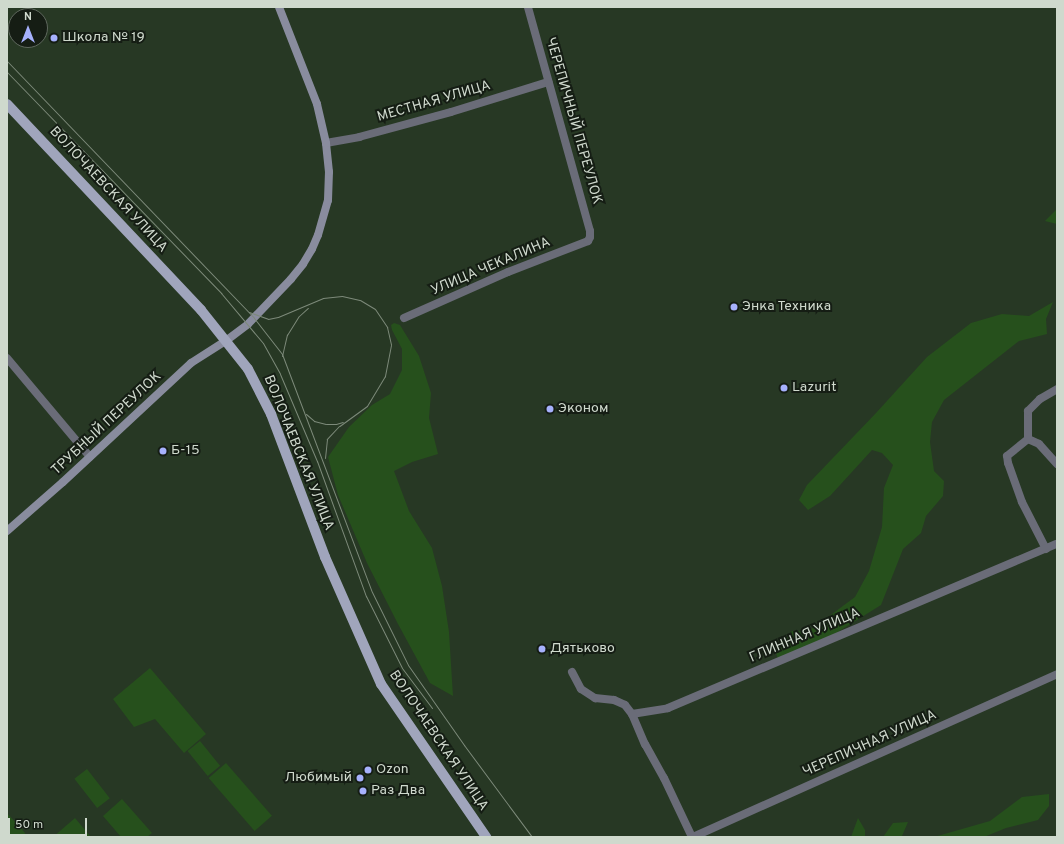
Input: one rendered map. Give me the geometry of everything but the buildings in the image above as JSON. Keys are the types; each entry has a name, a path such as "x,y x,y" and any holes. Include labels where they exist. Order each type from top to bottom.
{"main road":[{"name":"ТРУБНЫЙ ПЕРЕУЛОК","path":"7,531 90,457 194,360 227,340 248,324 303,264 312,249 324,218 328,200 329,172 326,143 317,104 279,7"},
{"name":"ВОЛОЧАЕВСКАЯ УЛИЦА","path":"7,104 125,227 227,340 248,369 271,414 325,557 381,684 486,837"}],"street":[{"name":"ЧЕРЕПИЧНЫЙ ПЕРЕУЛОК","path":"528,7 590,231 588,241"},
{"name":"МЕСТНАЯ УЛИЦА","path":"326,143 359,137 443,114 548,82"},
{"name":"УЛИЦА ЧЕКАЛИНА","path":"404,318 508,272 588,241"},
{"path":"7,358 90,457"},
{"path":"1046,549 1022,502 1008,463 1007,456 1028,439 1028,411 1040,399 1057,389"},
{"path":"1028,439 1039,444 1057,464"},
{"name":"ГЛИННАЯ УЛИЦА","path":"632,714 668,708 1057,544"},
{"path":"572,672 581,688 595,698 614,700 625,705 632,714 645,744 664,778 692,837"},
{"name":"ЧЕРЕПИЧНАЯ УЛИЦА","path":"692,837 1057,674"}],"green space":[{"path":"1057,209 1057,224 1045,221"},
{"path":"1053,302 1046,319 1047,334 1019,341 944,400 932,422 930,442 934,471 944,481 943,496 926,516 921,533 903,549 881,605 833,635 778,659 776,653 792,631 809,631 855,597 869,571 882,527 884,488 893,465 882,453 872,450 830,496 808,510 799,500 807,485 927,357 971,323 1002,314 1029,316"},
{"path":"394,323 400,325 419,356 431,393 429,418 438,454 412,462 394,471 409,511 432,548 442,586 449,632 453,696 430,683 398,624 367,563 338,495 328,457 349,427 372,405 390,394 402,370 402,349 392,330 391,325"},
{"path":"150,668 206,734 184,753 155,719 134,727 113,699"},
{"path":"200,741 220,766 208,776 188,751"},
{"path":"226,763 272,816 255,831 209,778"},
{"path":"87,769 110,798 97,808 74,779"},
{"path":"1049,794 1049,806 1038,820 1006,828 984,837 934,837 990,821 1022,797"},
{"path":"122,799 152,833 147,837 121,837 103,816"},
{"path":"7,813 25,833 24,837 7,837"},
{"path":"75,818 91,837 53,837"},
{"path":"858,818 865,830 865,837 851,837"},
{"path":"908,822 902,836 906,837 883,837 893,823"}],"tram line":[{"path":"7,61 254,318 282,354 372,592 408,665 464,745 532,837"},
{"path":"7,72 221,293 263,343 280,374 317,461 366,596 402,668 432,708"},
{"path":"249,312 268,319 278,317 323,298 342,296 360,300 375,309 387,327 391,345 385,376 367,406 339,426 327,439 325,458"},
{"path":"282,356 287,335 299,316 308,308"},
{"path":"306,414 314,421 326,424 343,422"}],"place":[{"name":"Школа № 19","path":"54,38"},
{"name":"Энка Техника","path":"734,307"},
{"name":"Lazurit","path":"784,388"},
{"name":"Эконом","path":"550,409"},
{"name":"Б-15","path":"163,451"},
{"name":"Дятьково","path":"542,649"},
{"name":"Ozon","path":"368,770"},
{"name":"Любимый","path":"360,778"},
{"name":"Раз Два","path":"363,791"}]}
